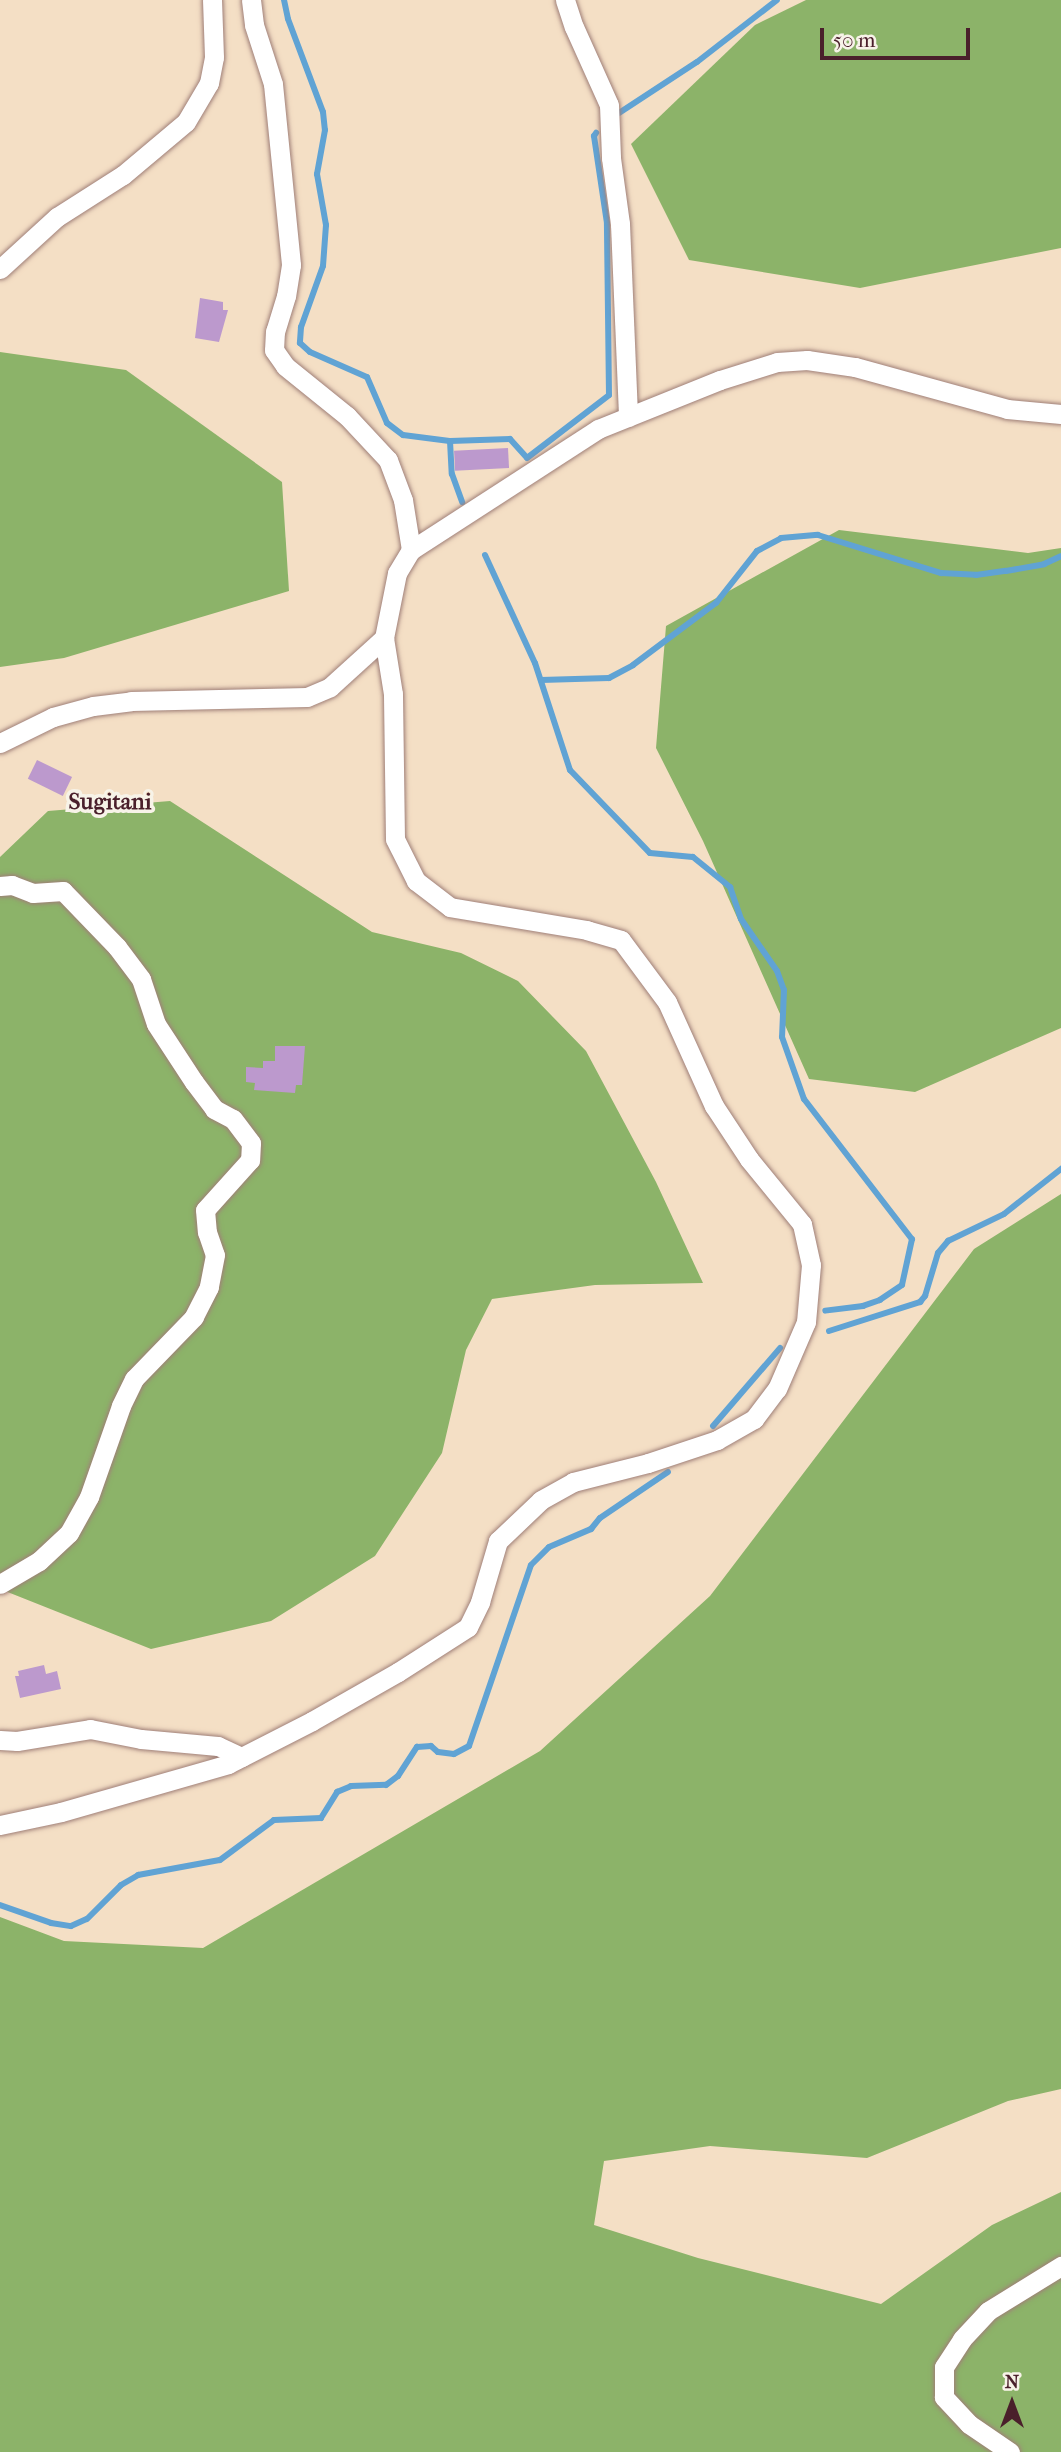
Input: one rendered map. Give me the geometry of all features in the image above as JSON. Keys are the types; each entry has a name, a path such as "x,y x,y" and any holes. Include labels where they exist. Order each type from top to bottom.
{"street":[{"path":"0,269 57,217 123,175 186,122 209,83 214,57 212,0"},
{"path":"251,0 254,25 273,84 289,231 291,265 286,296 275,331 274,350 285,366 347,416 388,460 402,500 411,550"},
{"path":"565,0 574,27 609,105 611,158 620,224 628,417"},
{"path":"0,1825 61,1812 228,1764 398,1672 468,1628 480,1602 498,1541 541,1500 573,1482 648,1464 717,1440 754,1419 778,1390 806,1322 810,1265 802,1224 749,1159 715,1106 667,1002 621,940 587,930 450,906 416,881 396,839 393,694 384,638 397,573 411,550 598,429 720,380 777,362 807,360 855,367 1007,409 1061,414"},
{"path":"0,743 53,717 93,706 131,701 307,697 330,687 384,638"},
{"path":"0,886 12,885 33,893 63,891 72,900 117,947 141,979 156,1024 194,1082 214,1109 233,1119 251,1143 250,1160 205,1210 207,1233 215,1255 209,1287 194,1317 134,1379 121,1406 89,1497 69,1533 39,1561 0,1584"},
{"path":"0,1740 17,1741 90,1729 141,1739 218,1746 242,1757"},
{"path":"1010,2452 969,2424 944,2397 944,2367 961,2339 988,2311 1061,2266"}],"green space":[{"path":"806,0 1061,0 1061,248 860,288 689,260 631,144 755,25"},
{"path":"0,352 126,370 282,482 289,591 64,658 0,667"},
{"path":"839,530 1028,553 1061,548 1061,1028 915,1092 809,1079 703,841 656,748 666,626"},
{"path":"170,801 372,932 461,953 518,981 586,1051 656,1182 703,1283 595,1285 492,1299 466,1350 442,1453 375,1556 271,1621 151,1649 0,1589 0,857 48,811"},
{"path":"1061,1194 1061,2089 1008,2101 867,2158 710,2146 604,2161 594,2225 698,2258 881,2304 992,2225 1061,2192 1061,2452 0,2452 0,1917 64,1941 203,1948 540,1751 710,1596 974,1249"}],"building":[{"path":"200,298 223,302 223,310 228,310 219,342 195,338"},
{"path":"508,448 509,468 455,471 454,451"},
{"path":"37,760 72,777 63,796 28,779"},
{"path":"275,1046 305,1046 302,1085 296,1085 295,1093 254,1090 255,1083 246,1082 246,1067 263,1068 263,1061 275,1061"},
{"path":"44,1665 46,1674 57,1671 61,1689 20,1698 15,1676 19,1676 18,1671"}],"waterway":[{"path":"284,0 288,19 323,112 325,130 317,174 326,225 323,266 301,327 300,343 310,352 367,377 387,423 403,435 450,441 452,474 462,502"},
{"path":"619,113 697,62 777,0"},
{"path":"450,441 510,439 527,458 609,395 607,223 594,136 596,133"},
{"path":"541,680 609,678 633,665 716,603 757,551 781,538 818,535 941,573 976,575 1006,571 1044,564 1061,556"},
{"path":"485,555 535,663 570,770 650,853 693,857 730,887 741,919 777,971 784,990 782,1037 804,1099 912,1239 902,1285 880,1300 863,1306 825,1311"},
{"path":"829,1331 920,1302 925,1296 938,1253 948,1241 1004,1214 1061,1169"},
{"path":"713,1426 780,1348"},
{"path":"0,1905 51,1923 71,1926 87,1919 121,1885 138,1875 220,1860 274,1820 321,1818 337,1792 351,1786 386,1785 398,1776 417,1747 431,1746 438,1752 454,1754 469,1746 531,1565 549,1547 591,1529 600,1518 668,1472"}],"district":[{"name":"Sugitani","path":"110,802"}]}
